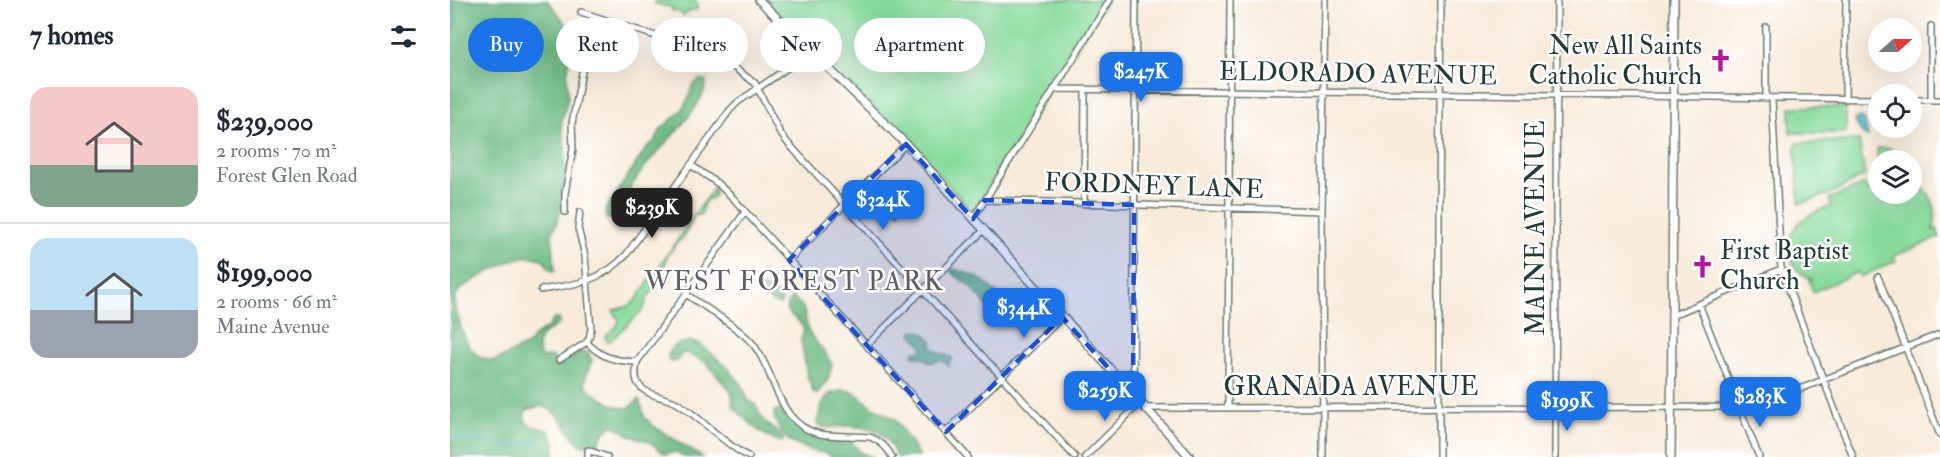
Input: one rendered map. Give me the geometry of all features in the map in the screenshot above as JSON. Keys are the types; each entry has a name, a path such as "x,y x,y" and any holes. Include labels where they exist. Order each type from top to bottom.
{"main road":[{"path":"759,0 778,18"},
{"path":"1671,457 1674,0"},
{"path":"833,72 906,144 1190,457"}],"street":[{"path":"973,219 1110,0"},
{"path":"1134,395 1136,0"},
{"path":"1228,407 1230,0"},
{"path":"1323,457 1322,211 1325,0"},
{"path":"1439,457 1441,0"},
{"name":"MAINE AVENUE","path":"1555,457 1557,0"},
{"path":"1845,99 1846,0"},
{"path":"581,12 711,53 755,84 783,137 1075,457"},
{"path":"565,212 565,194 573,149 572,123 593,16"},
{"path":"1931,26 1931,100"},
{"path":"1766,27 1781,269 1853,457"},
{"path":"541,290 587,282 609,271 626,255 730,110 782,72"},
{"name":"ELDORADO AVENUE","path":"1054,90 1868,99"},
{"path":"1084,204 1085,91"},
{"path":"1922,100 1940,100"},
{"path":"789,260 906,144"},
{"path":"691,165 725,190 746,212 968,457"},
{"name":"FORDNEY LANE","path":"985,200 1322,211"},
{"path":"559,360 586,342 591,329 585,249 578,228 580,212"},
{"path":"746,212 637,362 636,370 637,382 645,391 671,400 735,449 749,457"},
{"path":"867,345 983,231"},
{"path":"1671,316 1781,269"},
{"path":"1878,278 1940,435"},
{"path":"686,294 754,345 781,402 793,419 818,434 870,437 878,440 892,457"},
{"path":"1699,304 1759,457"},
{"path":"946,432 1062,317"},
{"name":"GRANADA AVENUE","path":"1142,405 1754,407 1940,334"},
{"path":"586,342 595,351 609,358 637,362"},
{"path":"1085,457 1142,405"},
{"path":"588,454 607,457"}],"highlighted area":[{"path":"906,144 973,219 985,200 1134,205 1133,395 1062,317 946,432 789,260"}],"green space":[{"path":"453,0 547,0 561,18 556,18 556,72 568,72 568,98 561,124 566,177 559,217 552,234 555,271 551,270 542,259 523,257 466,285 456,295 455,300 466,340 480,357 494,361 529,344 535,335 547,328 554,319 559,319 559,324 539,340 541,358 552,356 559,364 579,352 588,352 592,360 585,382 590,390 607,402 623,408 630,407 639,399 645,418 702,457 685,457 676,452 665,454 648,441 629,435 613,425 603,434 598,444 581,445 559,417 541,406 526,410 525,420 531,425 549,431 555,444 554,457 450,457 450,40 456,18"},
{"path":"660,0 694,0 698,3 697,10 691,10 683,15 672,11 671,7 655,4"},
{"path":"765,0 1107,0 976,208 972,210 908,141 838,72 842,72 842,18 783,18"},
{"path":"700,79 706,81 705,90 692,112 647,164 609,219 606,219 605,210 647,147 655,141 661,129 682,110 692,86"},
{"path":"1790,107 1846,107 1846,133 1790,133"},
{"path":"1859,140 1865,175 1832,193 1799,204 1795,147 1798,143"},
{"path":"1877,148 1891,148 1891,150 1877,150"},
{"path":"885,178 895,183 901,190 898,198 900,212 877,196 875,189"},
{"path":"1865,184 1868,191 1868,204 1922,204 1922,188 1924,189 1929,194 1934,207 1933,230 1937,229 1940,237 1894,256 1896,261 1860,277 1858,272 1813,292 1809,280 1812,279 1798,270 1790,256 1790,239 1793,231 1809,215 1831,206 1829,199"},
{"path":"714,187 715,195 707,199 703,205 702,214 694,216 683,238 667,256 664,274 647,298 644,309 610,341 606,340 605,337 619,320 613,310 629,306 636,300"},
{"path":"953,269 979,278 992,288 1007,308 1011,325 1002,324 971,287 952,273"},
{"path":"761,287 779,296 782,301 780,305 757,291"},
{"path":"792,297 803,307 809,333 832,365 828,380 817,394 813,392 807,375 801,340 804,330 786,309"},
{"path":"914,330 922,332 932,340 934,350 952,358 949,366 941,360 931,363 921,357 913,356 914,351 923,349 911,333"},
{"path":"690,341 702,345 729,369 742,385 748,400 755,404 763,420 784,440 780,442 773,440 733,407 731,392 706,362 683,352 677,361 671,362 668,359 672,348"},
{"path":"843,390 854,392 873,407 895,419 920,457 896,457 884,436 872,429 818,425 821,406 829,394"},
{"path":"779,409 788,421 802,431 816,436 848,438 861,453 873,457 832,457 791,442 781,433 774,417 774,412"}],"water":[{"path":"450,0 453,0 456,18 450,40"},
{"path":"1861,117 1865,121 1868,137 1863,135 1855,119"}],"waterway":[{"path":"450,439 465,438 500,446 515,443 539,444"}],"place":[{"name":"New All Saints Catholic Church","path":"1720,61"},
{"name":"First Baptist Church","path":"1702,266"}],"district":[{"name":"WEST FOREST PARK","path":"794,281"}]}
